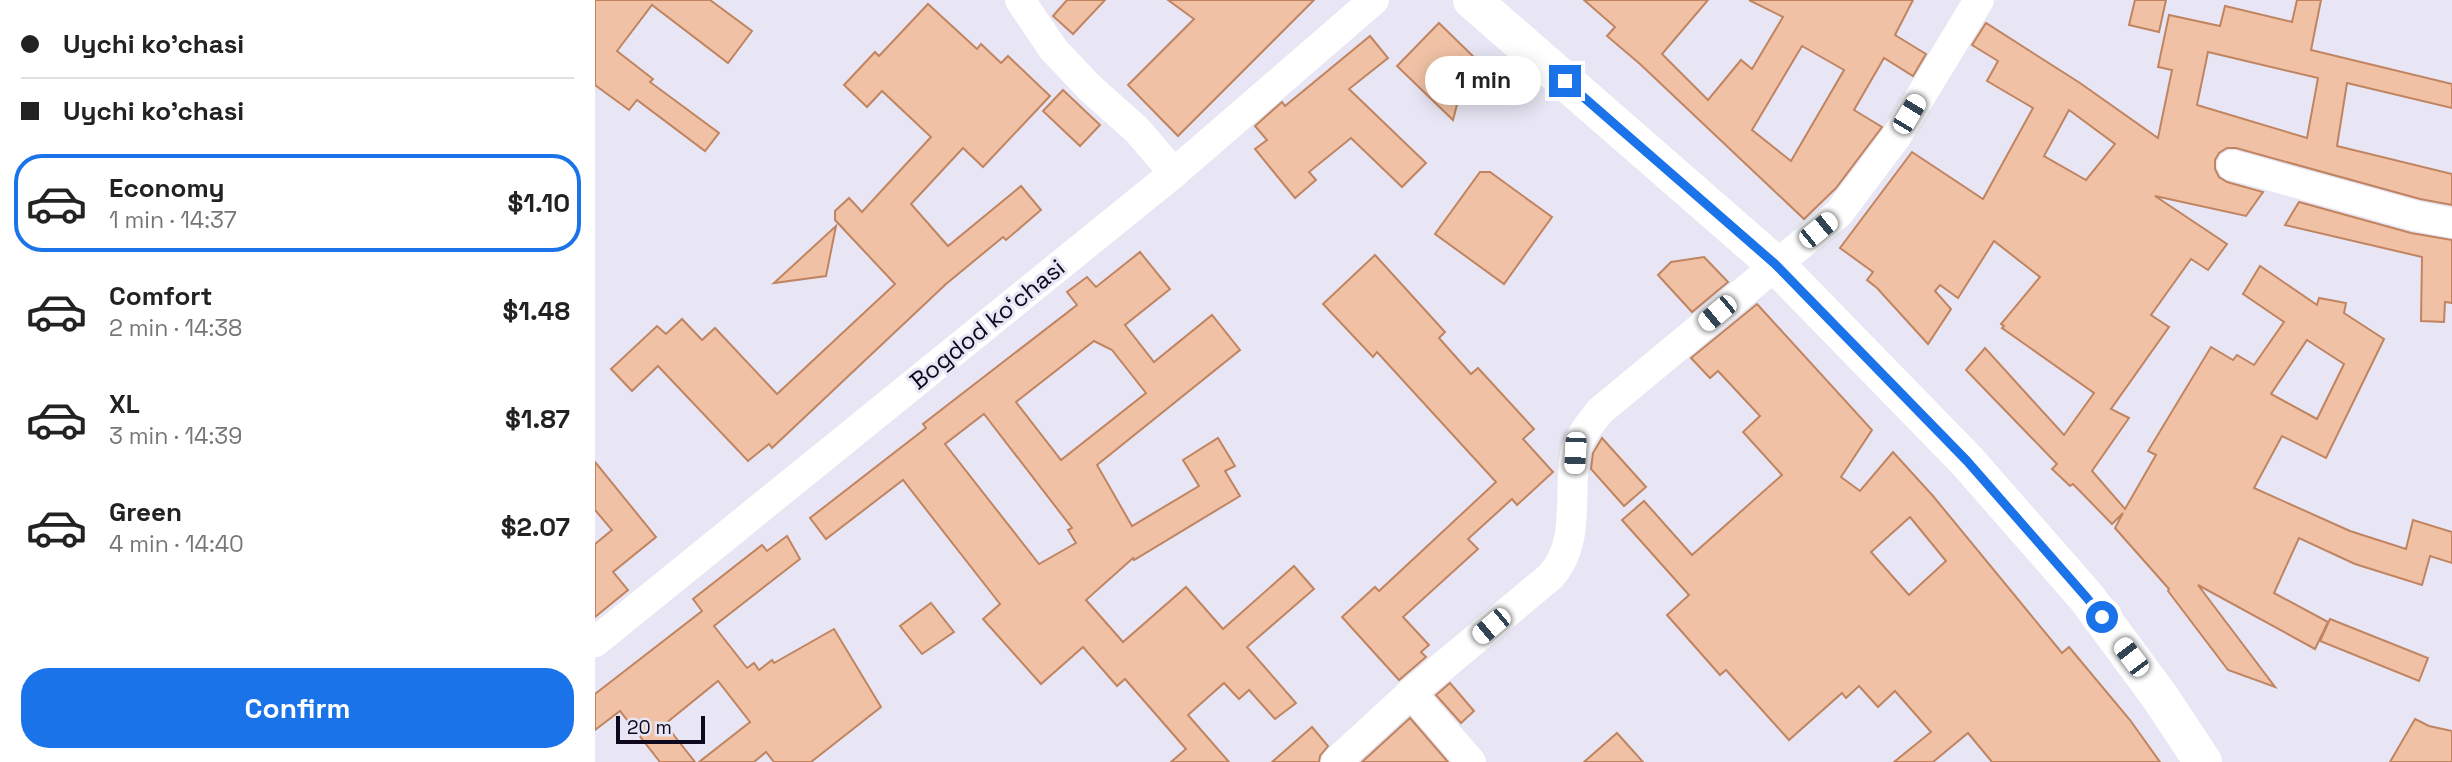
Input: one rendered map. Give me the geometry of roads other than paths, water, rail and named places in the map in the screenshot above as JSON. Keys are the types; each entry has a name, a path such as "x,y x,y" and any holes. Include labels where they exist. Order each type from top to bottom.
{"main road":[{"path":"1480,3 1775,264 1967,461 2087,598 2160,697 2203,762"}],"street":[{"path":"1020,0 1053,49 1090,88 1137,130 1174,173"},
{"name":"Bogdod koʻchasi","path":"598,633 1174,173 1374,0"},
{"path":"1336,762 1411,693 1559,567 1566,554 1570,536 1575,453 1588,426 1600,411 1839,213 1896,137 1979,0"},
{"path":"2232,165 2416,216 2452,223"},
{"path":"1411,693 1471,762"}]}
